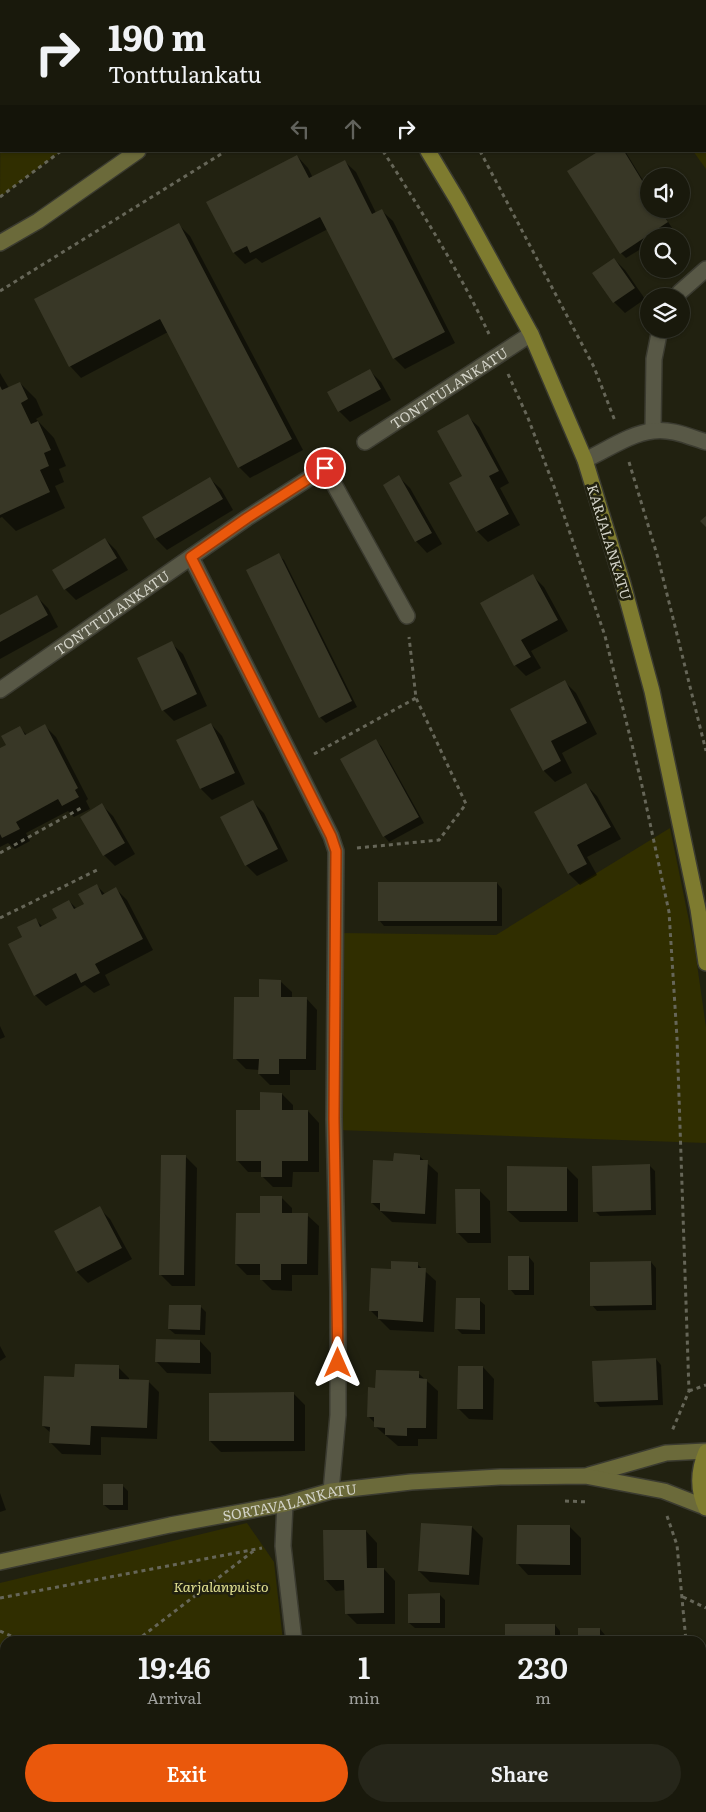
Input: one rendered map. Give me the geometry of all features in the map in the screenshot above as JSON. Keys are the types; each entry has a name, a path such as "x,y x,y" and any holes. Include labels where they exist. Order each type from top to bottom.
{"main road":[{"name":"KARJALANKATU","path":"429,152 532,334 585,460 623,584 652,690 698,909 706,963"},
{"path":"706,1452 701,1464 699,1478 700,1493 706,1508"}],"street":[{"path":"0,243 38,221 137,152"},
{"path":"685,288 706,269"},
{"name":"TONTTULANKATU","path":"365,442 498,354 532,334"},
{"path":"654,430 654,359 658,338"},
{"path":"585,460 638,435 654,430 670,431 706,442"},
{"name":"TONTTULANKATU","path":"0,690 247,518 325,468 407,616"},
{"path":"191,557 331,836 336,851 334,1119 338,1293 338,1415 331,1490"},
{"name":"SORTAVALANKATU","path":"585,1476 666,1454 706,1452"},
{"name":"SORTAVALANKATU","path":"0,1562 170,1525 285,1504 331,1490 411,1482 500,1477 585,1476 664,1491 706,1508"},
{"path":"285,1504 283,1546 294,1636"}],"path":[{"path":"0,197 60,152"},
{"path":"0,291 224,152"},
{"path":"384,152 472,298 528,418 552,480 605,636 641,781 669,912 677,1038 689,1391 667,1442 666,1454"},
{"path":"336,851 439,840 466,804 416,698 407,616"},
{"path":"295,764 416,698"},
{"path":"0,853 82,807"},
{"path":"0,918 97,870"},
{"path":"689,1391 706,1385"},
{"path":"664,1491 664,1508 677,1545 686,1636"},
{"path":"559,1501 594,1502"},
{"path":"0,1598 256,1549 283,1546"},
{"path":"143,1636 256,1549"},
{"path":"683,1597 706,1608"}],"green space":[{"path":"0,152 60,152 0,197"},
{"path":"694,152 706,152 706,169"},
{"path":"670,828 695,950 706,1027 706,1143 338,1130 340,933 496,935"},
{"name":"Karjalanpuisto","path":"247,1523 274,1562 282,1636 0,1636 0,1583"}],"building":[{"path":"597,152 625,152 640,177 640,218 665,218 668,222 659,228 640,228 640,241 620,254 567,171"},
{"path":"297,155 309,178 345,160 372,214 382,209 445,332 393,359 320,217 250,253 247,246 233,253 206,202"},
{"path":"179,223 292,439 238,468 160,319 69,367 34,299"},
{"path":"614,258 635,288 613,303 592,273"},
{"path":"370,369 381,389 338,412 327,392"},
{"path":"20,382 28,399 21,403 31,424 38,421 51,450 44,453 49,466 40,470 50,492 0,515 0,386 2,390"},
{"path":"468,414 499,471 489,476 509,514 476,532 449,483 462,476 437,431"},
{"path":"399,475 432,533 415,542 383,485"},
{"path":"210,477 223,499 155,539 142,517"},
{"path":"706,516 706,527 700,521"},
{"path":"105,538 117,558 64,590 52,570"},
{"path":"279,553 352,701 319,718 246,570"},
{"path":"533,574 558,620 521,640 531,657 514,666 480,603"},
{"path":"37,595 48,615 0,642 0,615"},
{"path":"172,641 197,694 162,711 137,658"},
{"path":"565,680 587,723 551,741 561,761 543,771 510,709"},
{"path":"211,723 235,773 200,789 176,740"},
{"path":"45,724 78,788 75,790 79,797 62,806 58,799 16,822 20,829 2,838 0,834 0,748 6,745 1,736 20,726 25,735"},
{"path":"376,739 419,817 383,837 340,759"},
{"path":"586,783 611,827 577,845 587,864 568,874 534,812"},
{"path":"253,800 278,849 245,866 220,817"},
{"path":"102,803 125,843 103,856 80,817"},
{"path":"378,882 497,882 497,921 378,921"},
{"path":"97,884 102,895 116,887 143,939 95,964 100,973 81,983 76,973 34,996 8,944 22,937 17,927 36,918 40,927 57,918 52,909 69,900 74,909 84,904 78,894"},
{"path":"259,979 281,980 281,997 307,997 306,1059 279,1059 279,1074 258,1074 259,1059 233,1059 234,997 259,997"},
{"path":"260,1092 282,1093 282,1110 308,1110 308,1161 282,1161 282,1177 261,1177 261,1161 236,1161 236,1110 260,1110"},
{"path":"394,1153 420,1155 420,1160 428,1160 425,1214 380,1211 380,1203 371,1203 373,1160 393,1161"},
{"path":"161,1155 186,1155 184,1275 159,1275"},
{"path":"650,1164 651,1210 593,1212 592,1166"},
{"path":"507,1166 567,1167 567,1211 507,1211"},
{"path":"455,1189 480,1189 480,1233 456,1233"},
{"path":"260,1196 282,1196 282,1213 308,1213 307,1264 281,1264 281,1280 260,1280 260,1264 235,1264 236,1213 260,1213"},
{"path":"100,1206 122,1248 76,1272 54,1231"},
{"path":"508,1256 529,1256 529,1290 508,1290"},
{"path":"391,1261 418,1262 418,1268 426,1268 423,1322 378,1319 378,1311 369,1311 371,1268 391,1269"},
{"path":"651,1261 652,1305 590,1306 590,1262"},
{"path":"456,1298 480,1298 480,1330 455,1329"},
{"path":"169,1305 201,1305 200,1330 168,1329"},
{"path":"156,1339 200,1340 200,1363 155,1362"},
{"path":"656,1358 658,1400 594,1402 592,1361"},
{"path":"75,1364 119,1365 119,1379 149,1380 147,1428 91,1426 90,1445 49,1443 50,1427 42,1426 44,1376 74,1377"},
{"path":"458,1366 483,1366 483,1409 457,1409"},
{"path":"376,1370 419,1371 419,1378 427,1379 426,1428 407,1428 407,1436 385,1435 385,1428 374,1427 374,1417 367,1417 368,1387 375,1388"},
{"path":"294,1392 294,1441 209,1441 209,1393"},
{"path":"103,1484 123,1484 123,1505 103,1505"},
{"path":"421,1523 472,1526 469,1575 418,1571"},
{"path":"517,1525 570,1525 570,1565 516,1564"},
{"path":"323,1530 366,1530 367,1568 384,1568 384,1613 345,1614 344,1580 324,1580"},
{"path":"440,1593 440,1623 408,1623 408,1594"},
{"path":"505,1624 555,1624 555,1636 505,1636"},
{"path":"578,1628 600,1628 600,1636 578,1636"}],"route":[{"path":"325,468 247,518 191,557 331,836 336,851 334,1119 338,1363"}]}
